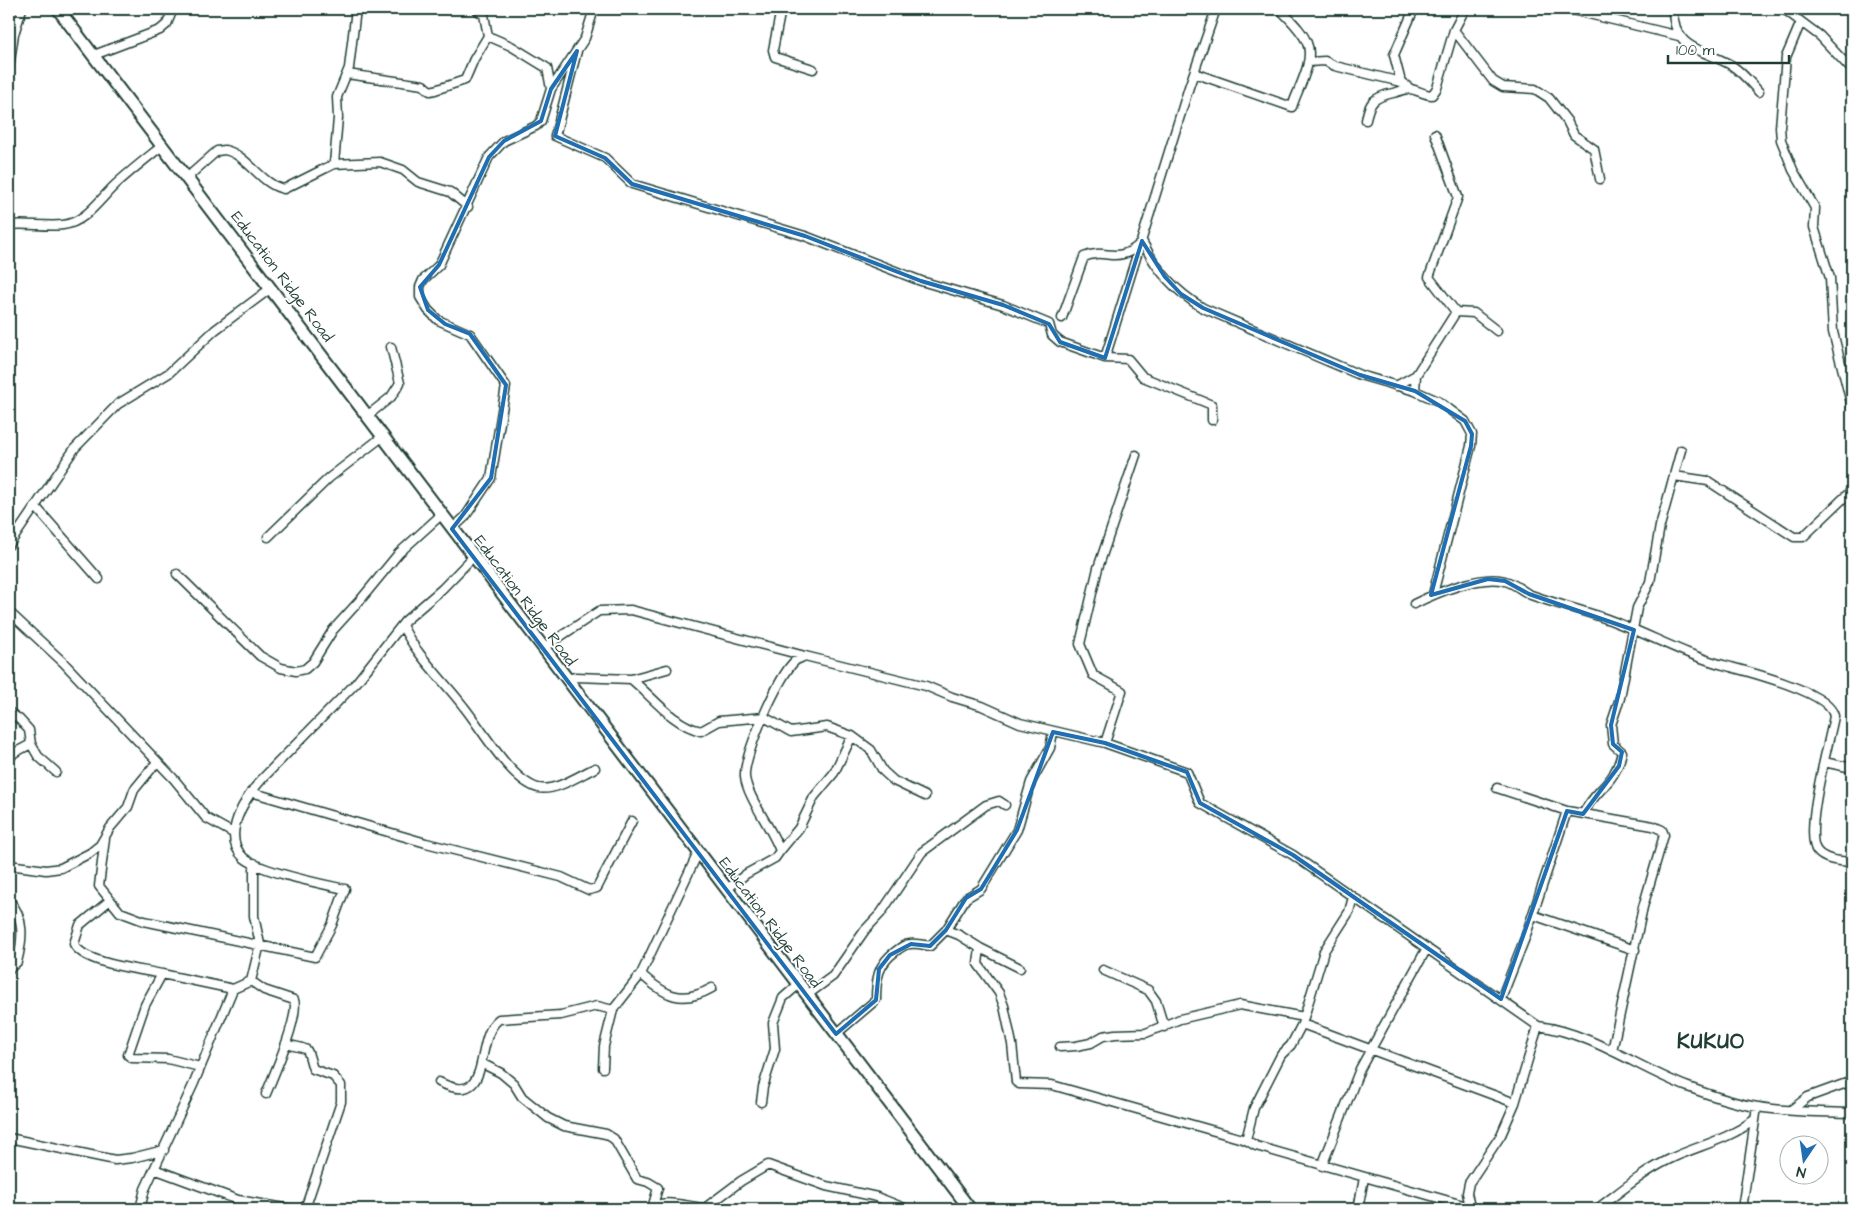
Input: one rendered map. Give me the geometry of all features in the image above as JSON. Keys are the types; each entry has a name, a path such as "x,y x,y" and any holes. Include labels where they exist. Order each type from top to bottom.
{"main road":[{"name":"Education Ridge Road","path":"58,9 190,180 382,437 968,1208"}],"street":[{"path":"9,68 14,34 22,9"},
{"path":"94,55 160,30 167,24 173,9"},
{"path":"334,164 338,118 337,97 347,74 356,9"},
{"path":"452,529 464,517 491,478 506,392 505,383 470,334 438,320 428,310 420,297 420,287 423,280 439,265 468,207 489,157 495,148 515,135 536,126 541,121 551,89 578,52 585,38 594,9"},
{"path":"781,9 773,50 775,56 813,69"},
{"path":"1105,358 1194,73 1216,9"},
{"path":"1194,73 1292,107 1308,62 1308,45 1302,33 1280,9"},
{"path":"1401,82 1394,55 1414,9"},
{"path":"1308,62 1325,61 1334,66 1401,82 1423,95 1432,95 1441,78 1454,30 1465,9"},
{"path":"1568,9 1679,36"},
{"path":"1674,9 1674,26 1679,36 1693,49 1734,67 1759,92"},
{"path":"1784,9 1820,36 1852,70"},
{"path":"347,74 424,85 430,91 466,80 474,59 488,36 484,15 479,10"},
{"path":"1801,22 1793,37 1784,67 1780,127 1781,140 1793,170 1814,208 1814,227 1830,278 1833,300 1833,332 1852,407"},
{"path":"1454,30 1494,81 1502,86 1535,89 1549,98 1567,121 1574,136 1594,149 1600,179"},
{"path":"488,36 511,46 547,68 551,89"},
{"path":"578,52 555,136 605,158 632,184 805,236 921,281 1002,305 1049,324 1052,335 1060,342 1105,358 1128,359 1143,376 1212,405 1212,420"},
{"path":"1366,120 1368,108 1374,99 1410,89"},
{"path":"1435,134 1458,197 1429,277 1456,312"},
{"path":"9,225 25,223 64,225 75,221 87,214 115,185 163,145"},
{"path":"190,180 191,174 221,150 227,150 273,184 284,189 334,164 380,162 403,170 414,181 450,192 468,207"},
{"path":"1062,318 1084,257 1091,254 1126,254 1142,241"},
{"path":"1142,241 1152,261 1164,277 1181,294 1203,308 1224,319 1360,375 1415,391 1438,402 1465,421 1472,434 1471,446 1433,594"},
{"path":"9,545 75,448 118,404 169,372 215,330 271,288"},
{"path":"1396,386 1416,375 1456,312"},
{"path":"1456,312 1474,312 1497,331"},
{"path":"367,416 391,397 400,383 391,347"},
{"path":"1415,391 1416,375"},
{"path":"268,537 329,478 382,437"},
{"path":"1583,814 1594,798 1608,785 1619,766 1622,752 1613,744 1611,725 1620,698 1637,608 1650,582 1660,526 1681,450"},
{"path":"1105,743 1122,691 1093,675 1080,644 1098,568 1136,455"},
{"path":"1674,476 1708,481 1794,537 1803,537 1852,490"},
{"path":"35,506 99,579"},
{"path":"177,574 260,656 281,668 296,671 305,669 313,662 332,630 362,598 399,553 441,514"},
{"path":"233,833 251,792 311,726 356,683 394,639 402,625 474,557"},
{"path":"1414,604 1433,594 1488,579 1505,581 1529,594 1607,619 1685,654 1771,678 1818,698 1831,708 1834,716 1813,822 1813,844 1816,851 1829,859 1852,862"},
{"path":"543,648 599,611 631,610 926,686 952,697 982,706 1020,723 1105,743 1187,772 1200,803 1293,855 1538,1026 1571,1033 1612,1051 1635,1064 1689,1087 1757,1108 1852,1113"},
{"path":"9,612 63,662 157,762 206,818 233,833 241,853 254,863 292,876 344,889 340,907 315,957 129,917 109,901 99,886 105,838"},
{"path":"402,625 412,646 464,706 517,775 535,787 542,788 558,785 595,768"},
{"path":"780,851 745,778 745,764 764,717 789,668 796,660 805,656"},
{"path":"566,679 576,677 631,679 666,669"},
{"path":"631,679 652,700 695,729 701,730 711,724 733,718 764,717 791,732 827,727 852,736 871,750 883,771 894,781 925,796"},
{"path":"9,712 29,730 31,744 38,756 56,772"},
{"path":"836,1034 876,1000 875,983 879,969 890,955 903,946 910,944 930,946 946,930 966,898 981,889 1016,830 1031,782 1050,748 1053,732"},
{"path":"726,890 746,874 774,858 799,828 814,797 834,773 852,736"},
{"path":"9,759 14,753 31,744"},
{"path":"9,865 46,870 61,868 90,854 105,838 128,807 134,790 157,762"},
{"path":"1824,762 1852,768"},
{"path":"1497,788 1567,811 1652,826 1662,830 1664,836 1643,907 1612,1051"},
{"path":"251,792 426,842 561,877 589,890 597,888 632,821"},
{"path":"807,995 833,976 865,930 881,913 922,852 986,805 998,801 1005,805"},
{"path":"1501,999 1567,811"},
{"path":"603,1068 604,1046 613,1010 625,992 641,974 698,853"},
{"path":"109,901 80,925 74,944 77,951 90,958 233,989 251,980 260,944 254,916 254,863"},
{"path":"1246,1140 1254,1108 1261,1092 1303,1020 1324,951 1349,912 1353,897"},
{"path":"9,900 16,908 21,920 22,932 17,962 9,969"},
{"path":"1532,915 1635,950"},
{"path":"946,930 1020,968"},
{"path":"980,948 978,964 999,994 1004,1006 1012,1044 1016,1082 1019,1084 1052,1085 1246,1140 1256,1146 1322,1166 1472,1208"},
{"path":"1322,1166 1347,1098 1427,948"},
{"path":"1103,970 1148,990 1156,1001 1164,1027"},
{"path":"162,974 145,1005 128,1055 132,1058 178,1060 200,1067"},
{"path":"641,974 656,987 678,997 690,998 712,988"},
{"path":"251,980 264,990 294,1000 296,1006 286,1044 266,1094"},
{"path":"762,1102 763,1087 775,1049 773,1022 783,998 799,984"},
{"path":"140,1209 145,1189 164,1150 233,989"},
{"path":"1060,1047 1076,1046 1103,1036 1146,1033 1180,1020 1240,1005 1303,1020 1371,1051 1515,1103"},
{"path":"439,1082 449,1087 466,1088 478,1076 483,1064 488,1032 499,1019 561,1015 596,1006 613,1010"},
{"path":"1472,1208 1467,1193 1469,1183 1502,1135 1515,1103 1538,1026"},
{"path":"286,1044 307,1049 310,1053 313,1069 333,1076 341,1084 341,1102 305,1209"},
{"path":"483,1064 501,1073 514,1084 522,1097 533,1108 548,1118 564,1126 606,1134 614,1139 636,1179 648,1182 658,1188 657,1196 651,1207"},
{"path":"1791,1110 1808,1097 1852,1081"},
{"path":"1742,1209 1757,1108"},
{"path":"1597,1209 1650,1169 1672,1158 1727,1138 1754,1120"},
{"path":"9,1138 115,1160 164,1150"},
{"path":"651,1207 667,1203 705,1208 741,1181 768,1165 826,1186 878,1196 907,1209"},
{"path":"154,1169 238,1200 291,1209"},
{"path":"1358,1209 1364,1178"}],"highlighted area":[{"path":"577,51 555,136 605,158 632,184 805,236 921,281 1003,305 1049,324 1060,342 1105,358 1142,241 1165,277 1181,294 1203,308 1360,375 1415,391 1465,421 1472,434 1471,446 1431,595 1488,579 1505,581 1529,594 1634,630 1611,725 1613,744 1622,752 1619,766 1583,814 1567,811 1501,999 1293,855 1200,803 1187,772 1105,743 1053,732 1017,830 981,889 966,898 946,930 930,946 911,944 890,955 879,969 876,1000 836,1034 452,529 491,478 506,385 470,334 445,324 428,310 420,287 439,265 489,157 504,141 541,121 551,89"}],"district":[{"name":"KUKUO","path":"1711,1041"}]}
